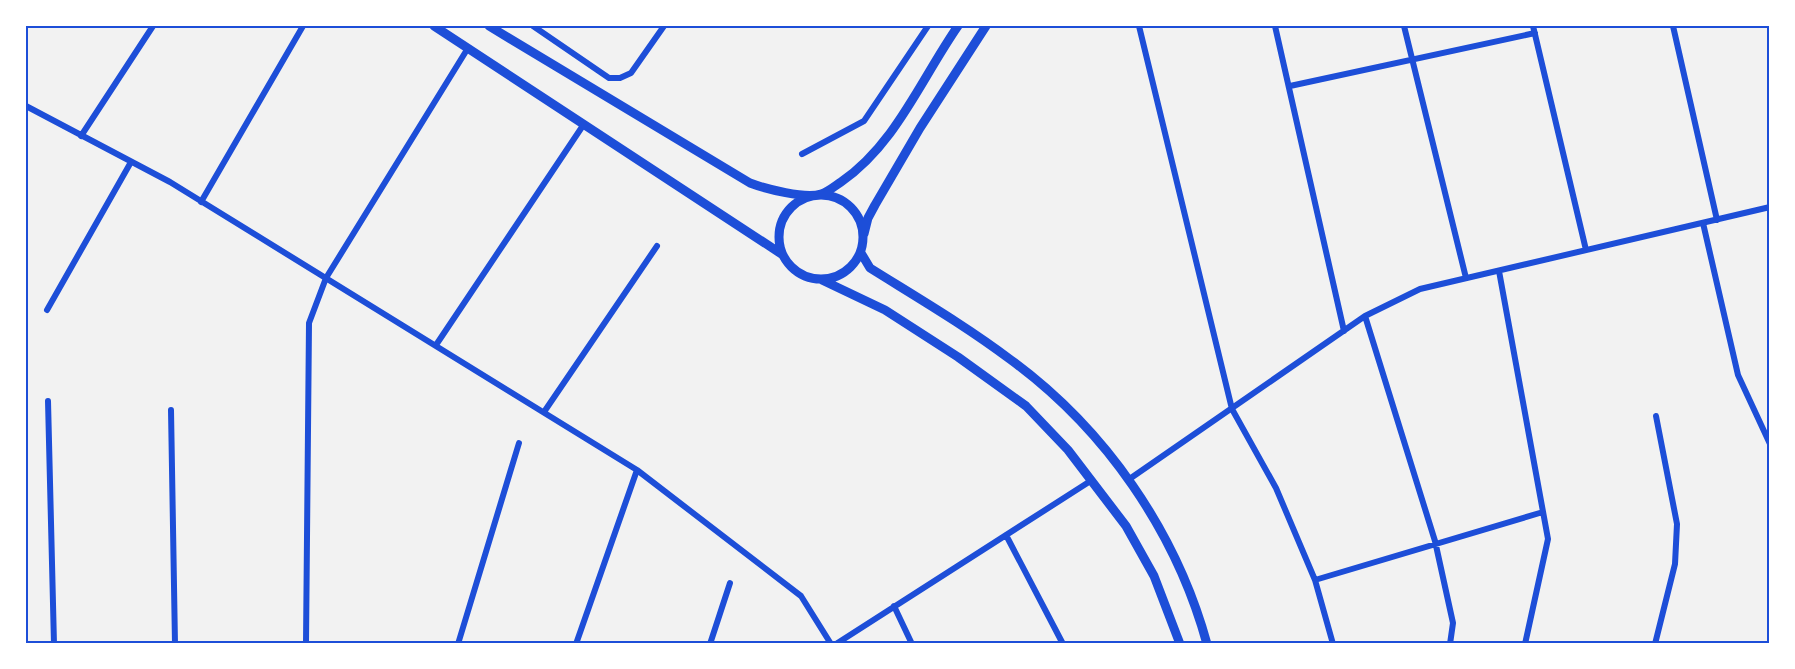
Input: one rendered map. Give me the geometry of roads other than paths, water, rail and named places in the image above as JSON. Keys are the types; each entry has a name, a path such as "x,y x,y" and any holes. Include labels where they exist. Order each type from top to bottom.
{"main road":[{"path":"434,26 783,255 793,268 805,276 822,280 885,310 958,357 1018,400 1068,450 1126,526 1154,576 1180,644"},
{"path":"489,26 750,183 778,192 837,198 850,206 860,219 864,236"},
{"path":"783,255 779,238 782,221 790,209 804,199 820,195 857,171 902,117 958,26"},
{"path":"822,280 839,276 852,266 861,253 868,218 875,205 920,129 986,26"},
{"path":"861,253 870,268 968,328 1013,361 1083,424 1151,513 1176,559 1198,610 1207,644"}],"street":[{"path":"81,136 153,26"},
{"path":"201,202 303,26"},
{"path":"533,26 609,78 620,78 631,74 664,26"},
{"path":"802,154 864,122 928,26"},
{"path":"1139,26 1232,409 1276,488 1315,580 1333,644"},
{"path":"1275,26 1344,331"},
{"path":"1404,26 1466,278"},
{"path":"1533,26 1586,250"},
{"path":"1673,26 1717,220"},
{"path":"1290,86 1535,33"},
{"path":"306,644 309,323 326,278 468,48"},
{"path":"26,106 201,202 637,470 801,596 831,644"},
{"path":"436,345 584,124"},
{"path":"47,310 131,162"},
{"path":"1128,480 1365,316 1420,289 1770,207"},
{"path":"1703,223 1738,375 1770,444"},
{"path":"544,412 657,246"},
{"path":"1498,271 1548,539 1525,644"},
{"path":"1365,316 1435,544 1454,623 1450,644"},
{"path":"48,400 54,644"},
{"path":"171,410 175,644"},
{"path":"1655,644 1675,564 1677,524 1656,416"},
{"path":"458,644 519,442"},
{"path":"576,644 637,470"},
{"path":"836,644 1092,480"},
{"path":"1315,580 1543,512"},
{"path":"1006,535 1063,644"},
{"path":"710,644 729,584"},
{"path":"894,606 912,644"}]}
